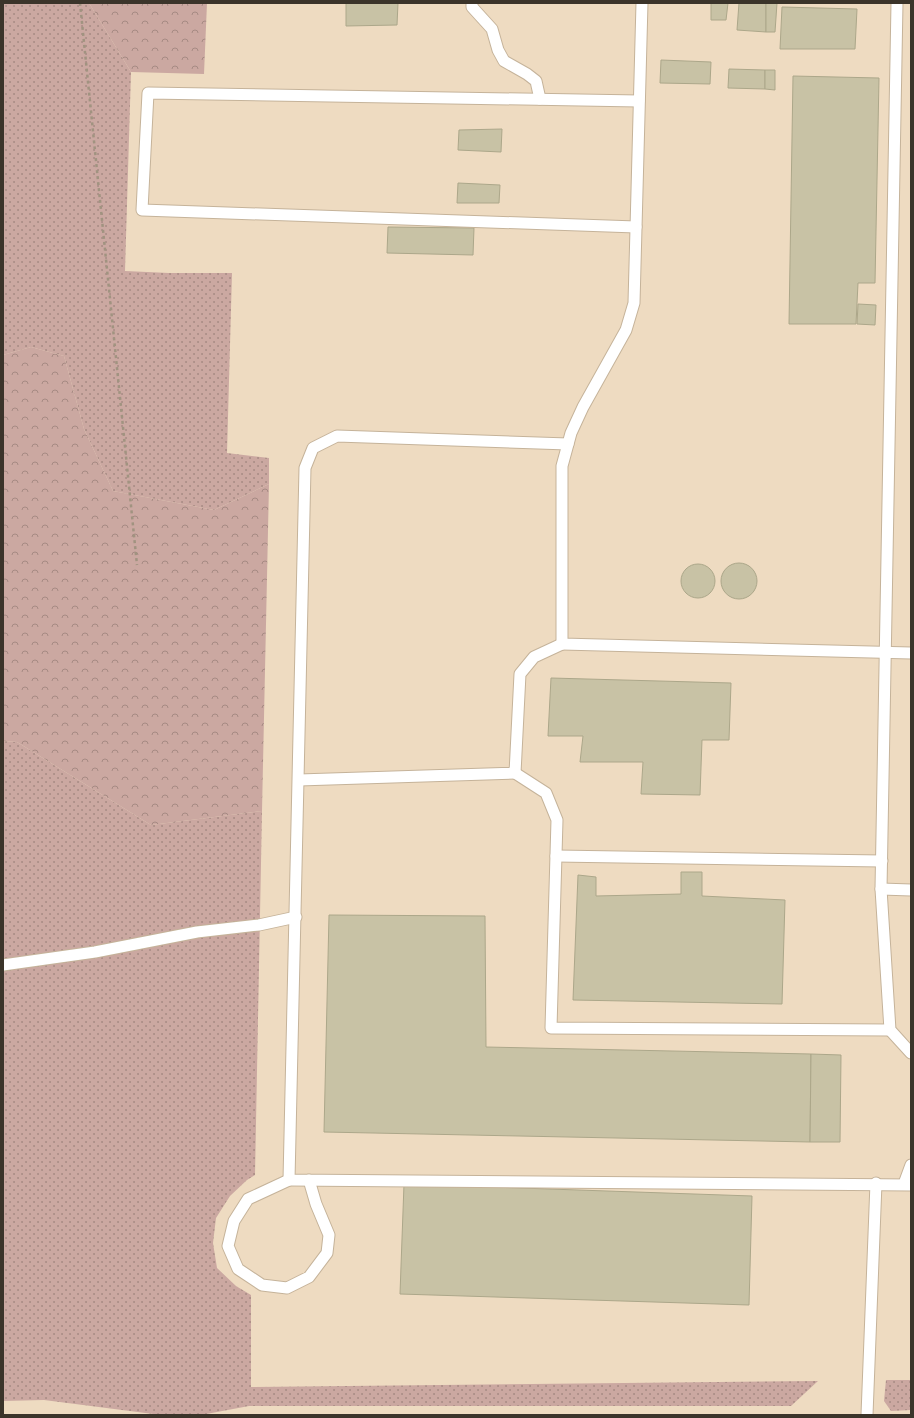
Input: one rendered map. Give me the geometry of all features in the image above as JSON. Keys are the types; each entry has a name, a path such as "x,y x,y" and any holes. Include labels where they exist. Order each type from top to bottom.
{"lane":[{"path":"472,3 472,7 492,30 498,50 504,61 536,81 540,99"},
{"path":"562,644 562,466 568,444 583,407 626,330 634,303 642,3"},
{"path":"897,3 882,889 890,1030 911,1053"},
{"path":"636,227 142,210 148,93 639,101"},
{"path":"289,1180 305,468 313,448 337,436 568,444"},
{"path":"515,773 520,674 534,657 562,644 911,653"},
{"path":"298,780 515,773 546,792 557,820 550,1028 890,1030"},
{"path":"556,856 882,861"},
{"path":"882,889 911,890"},
{"path":"3,965 95,952 197,932 259,925 296,917"},
{"path":"309,1180 316,1204 329,1235 327,1253 310,1277 287,1288 262,1285 238,1269 228,1246 234,1221 248,1199 289,1180 309,1180 876,1183 907,1184 911,1165"},
{"path":"867,1415 876,1183"}],"path":[{"path":"80,3 138,565"}],"green space":[{"path":"3,3 89,3 131,72 125,271 232,273 227,453 269,458 269,484 214,510 113,491 84,429 64,356 31,347 3,355"},
{"path":"89,3 207,3 204,74 131,72"},
{"path":"31,347 64,356 84,429 113,491 214,510 269,484 262,811 151,825 17,742 3,741 3,355"},
{"path":"3,741 17,742 151,825 262,811 255,1175 247,1180 230,1196 216,1218 213,1243 217,1268 236,1286 251,1295 251,1387 818,1381 791,1406 249,1406 201,1415 161,1415 44,1400 3,1401"},
{"path":"886,1380 911,1380 911,1410 891,1411 884,1401"}],"building":[{"path":"346,3 398,3 397,25 346,26"},
{"path":"711,3 728,3 726,20 711,20"},
{"path":"739,3 766,3 766,32 737,30"},
{"path":"766,3 777,3 775,32 766,32"},
{"path":"782,7 857,9 855,49 780,49"},
{"path":"661,60 711,62 710,84 660,83"},
{"path":"729,69 765,70 765,89 728,88"},
{"path":"765,70 775,70 775,90 765,89"},
{"path":"793,76 879,78 875,283 858,283 856,324 789,324"},
{"path":"502,129 501,152 458,150 459,130"},
{"path":"458,183 500,185 499,203 457,203"},
{"path":"388,227 474,228 473,255 387,253"},
{"path":"858,304 876,305 875,325 857,324"},
{"path":"739,563 752,568 757,581 752,594 739,599 726,594 721,581 726,568"},
{"path":"695,564 701,564 705,565 712,571 715,581 714,588 708,595 701,598 695,598 691,597 684,591 681,584 681,578 682,574 688,567"},
{"path":"551,678 731,683 729,740 702,740 700,795 641,794 643,762 580,762 583,736 548,736"},
{"path":"681,872 702,872 702,896 785,900 782,1004 573,1000 578,875 596,877 596,896 681,894"},
{"path":"329,915 485,916 486,1047 811,1054 810,1142 324,1132"},
{"path":"811,1054 841,1055 840,1142 810,1142"},
{"path":"404,1184 752,1196 749,1305 400,1294"}]}
